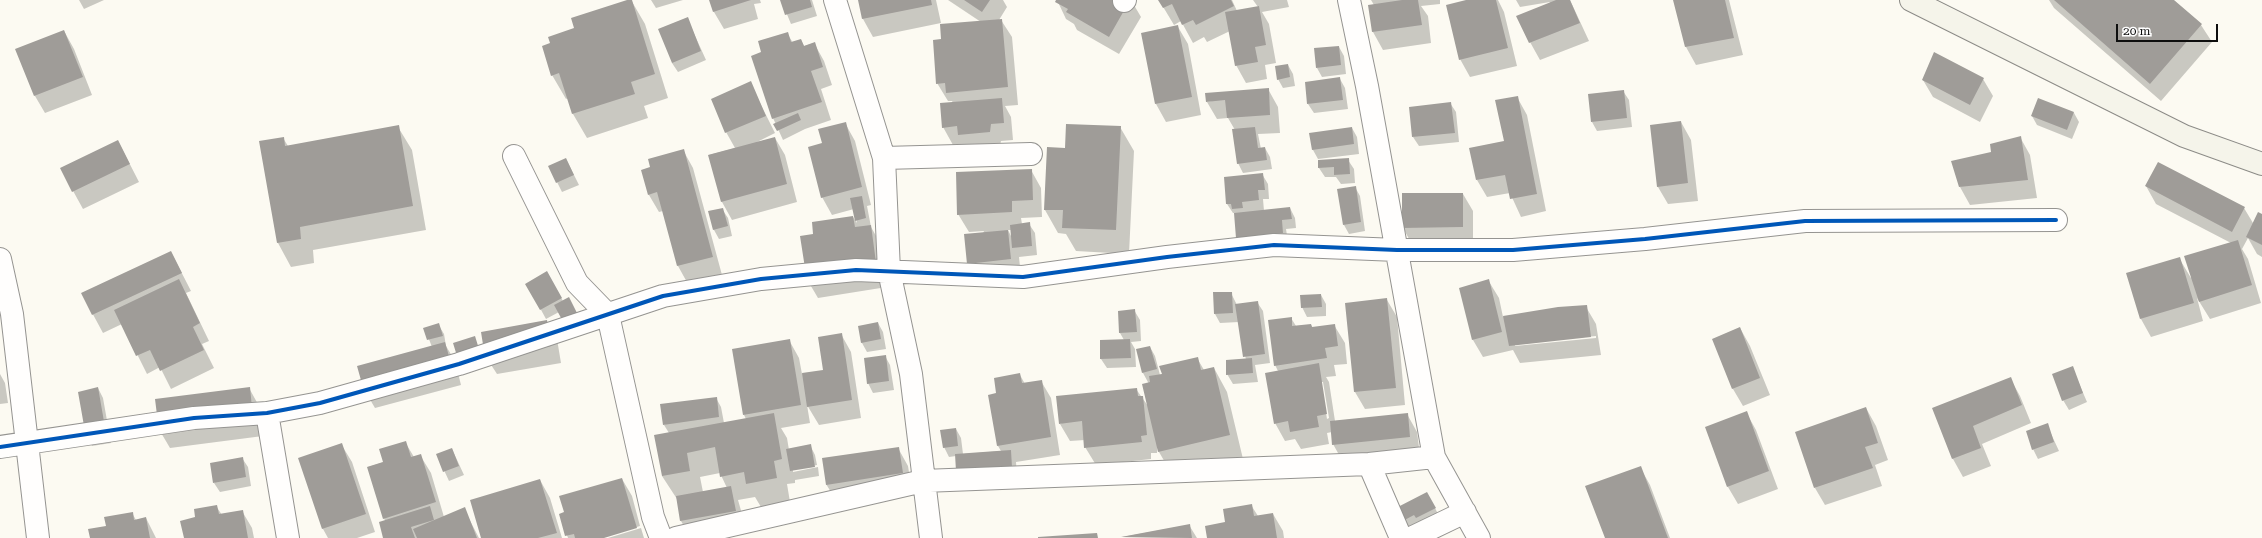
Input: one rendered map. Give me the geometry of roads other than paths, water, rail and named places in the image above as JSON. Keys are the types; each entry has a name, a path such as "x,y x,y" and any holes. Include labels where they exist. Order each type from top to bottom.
{"main road":[{"path":"1911,0 2184,136 2262,164"}],"street":[{"path":"835,0 884,158 889,272 911,374 931,538"},
{"path":"1349,0 1397,250 1434,457 1479,538"},
{"path":"884,158 1031,154"},
{"path":"514,156 577,283 608,315 653,518 661,538"},
{"path":"0,448 194,418 267,413 320,403 459,364 663,296 761,279 856,270 1023,277 1167,257 1274,245 1397,250 1513,250 1645,239 1805,221 2056,220"},
{"path":"0,259 12,314 38,538"},
{"path":"267,413 288,538"},
{"path":"676,538 923,481 1369,464 1434,457"},
{"path":"1369,464 1401,538"},
{"path":"1411,538 1465,512"}]}
